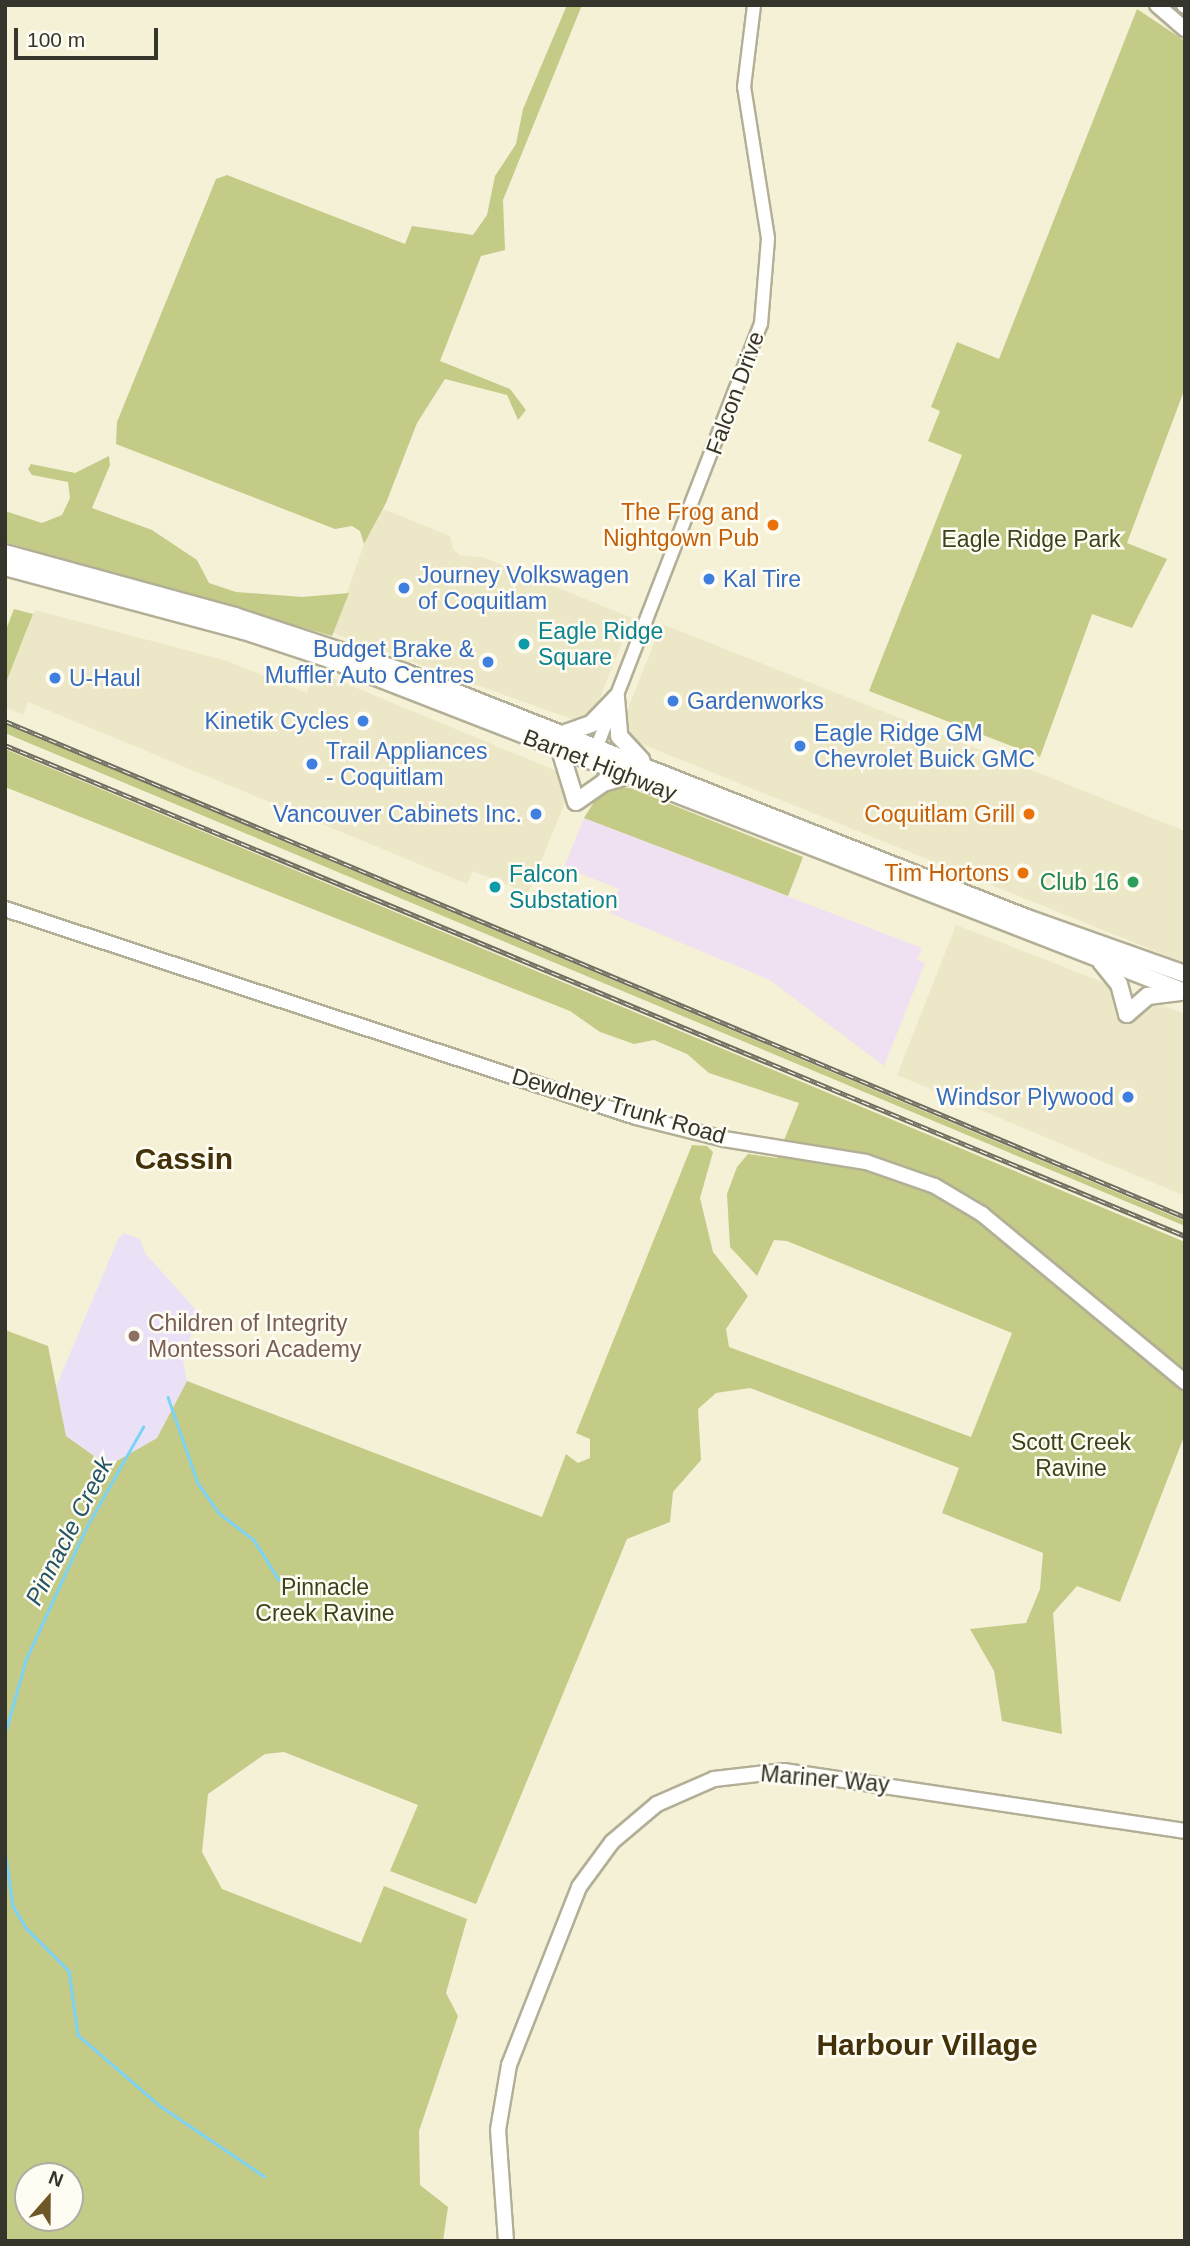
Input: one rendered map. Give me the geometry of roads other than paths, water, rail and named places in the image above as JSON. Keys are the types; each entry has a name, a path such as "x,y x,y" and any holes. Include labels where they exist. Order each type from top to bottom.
{"main road":[{"path":"1157,5 1185,29"},
{"name":"Barnet Highway","path":"5,553 279,630 565,733 628,776 1185,992"},
{"name":"Barnet Highway","path":"5,567 257,635 560,750 645,765 1027,918 1185,974"},
{"path":"565,733 591,724 616,698"},
{"path":"616,698 619,736 645,765"},
{"path":"560,750 576,802 603,783 628,776"},
{"name":"Dewdney Trunk Road","path":"5,909 636,1116 724,1139 866,1162 935,1186 982,1214 1185,1382"},
{"path":"1097,958 1119,984 1127,1014"},
{"path":"1127,1014 1142,975 1160,964"},
{"path":"1127,1014 1148,996 1185,992"},
{"name":"Mariner Way","path":"506,2241 498,2130 509,2065 579,1887 612,1842 657,1804 714,1779 784,1771 1185,1831"}],"street":[{"name":"Falcon Drive","path":"594,754 761,324 768,238 744,87 754,5"}],"waterway":[{"name":"Pinnacle Creek","path":"168,1397 198,1483 219,1513 254,1540 279,1580"},
{"name":"Pinnacle Creek","path":"5,1733 26,1659 87,1526 143,1427"},
{"path":"5,1850 13,1906 26,1928 69,1971 78,2035 159,2105 264,2176"}],"railway":[{"path":"5,721 1185,1217"},
{"path":"5,745 1185,1236"}],"place":[{"name":"The Frog and Nightgown Pub","path":"773,525"},
{"name":"Kal Tire","path":"709,579"},
{"name":"Journey Volkswagen of Coquitlam","path":"404,588"},
{"name":"Eagle Ridge Square","path":"524,644"},
{"name":"Budget Brake & Muffler Auto Centres","path":"488,662"},
{"name":"U-Haul","path":"55,678"},
{"name":"Gardenworks","path":"673,701"},
{"name":"Kinetik Cycles","path":"363,721"},
{"name":"Eagle Ridge GM Chevrolet Buick GMC","path":"800,746"},
{"name":"Trail Appliances - Coquitlam","path":"312,764"},
{"name":"Vancouver Cabinets Inc.","path":"536,814"},
{"name":"Coquitlam Grill","path":"1029,814"},
{"name":"Tim Hortons","path":"1023,873"},
{"name":"Club 16","path":"1133,882"},
{"name":"Falcon Substation","path":"495,887"},
{"name":"Windsor Plywood","path":"1128,1097"},
{"name":"Children of Integrity Montessori Academy","path":"134,1336"}],"district":[{"name":"Cassin","path":"184,1159"},
{"name":"Harbour Village","path":"927,2045"}],"park label":[{"name":"Eagle Ridge Park","path":"1031,539"},
{"name":"Scott Creek Ravine","path":"1071,1455"},
{"name":"Pinnacle Creek Ravine","path":"325,1600"}]}
